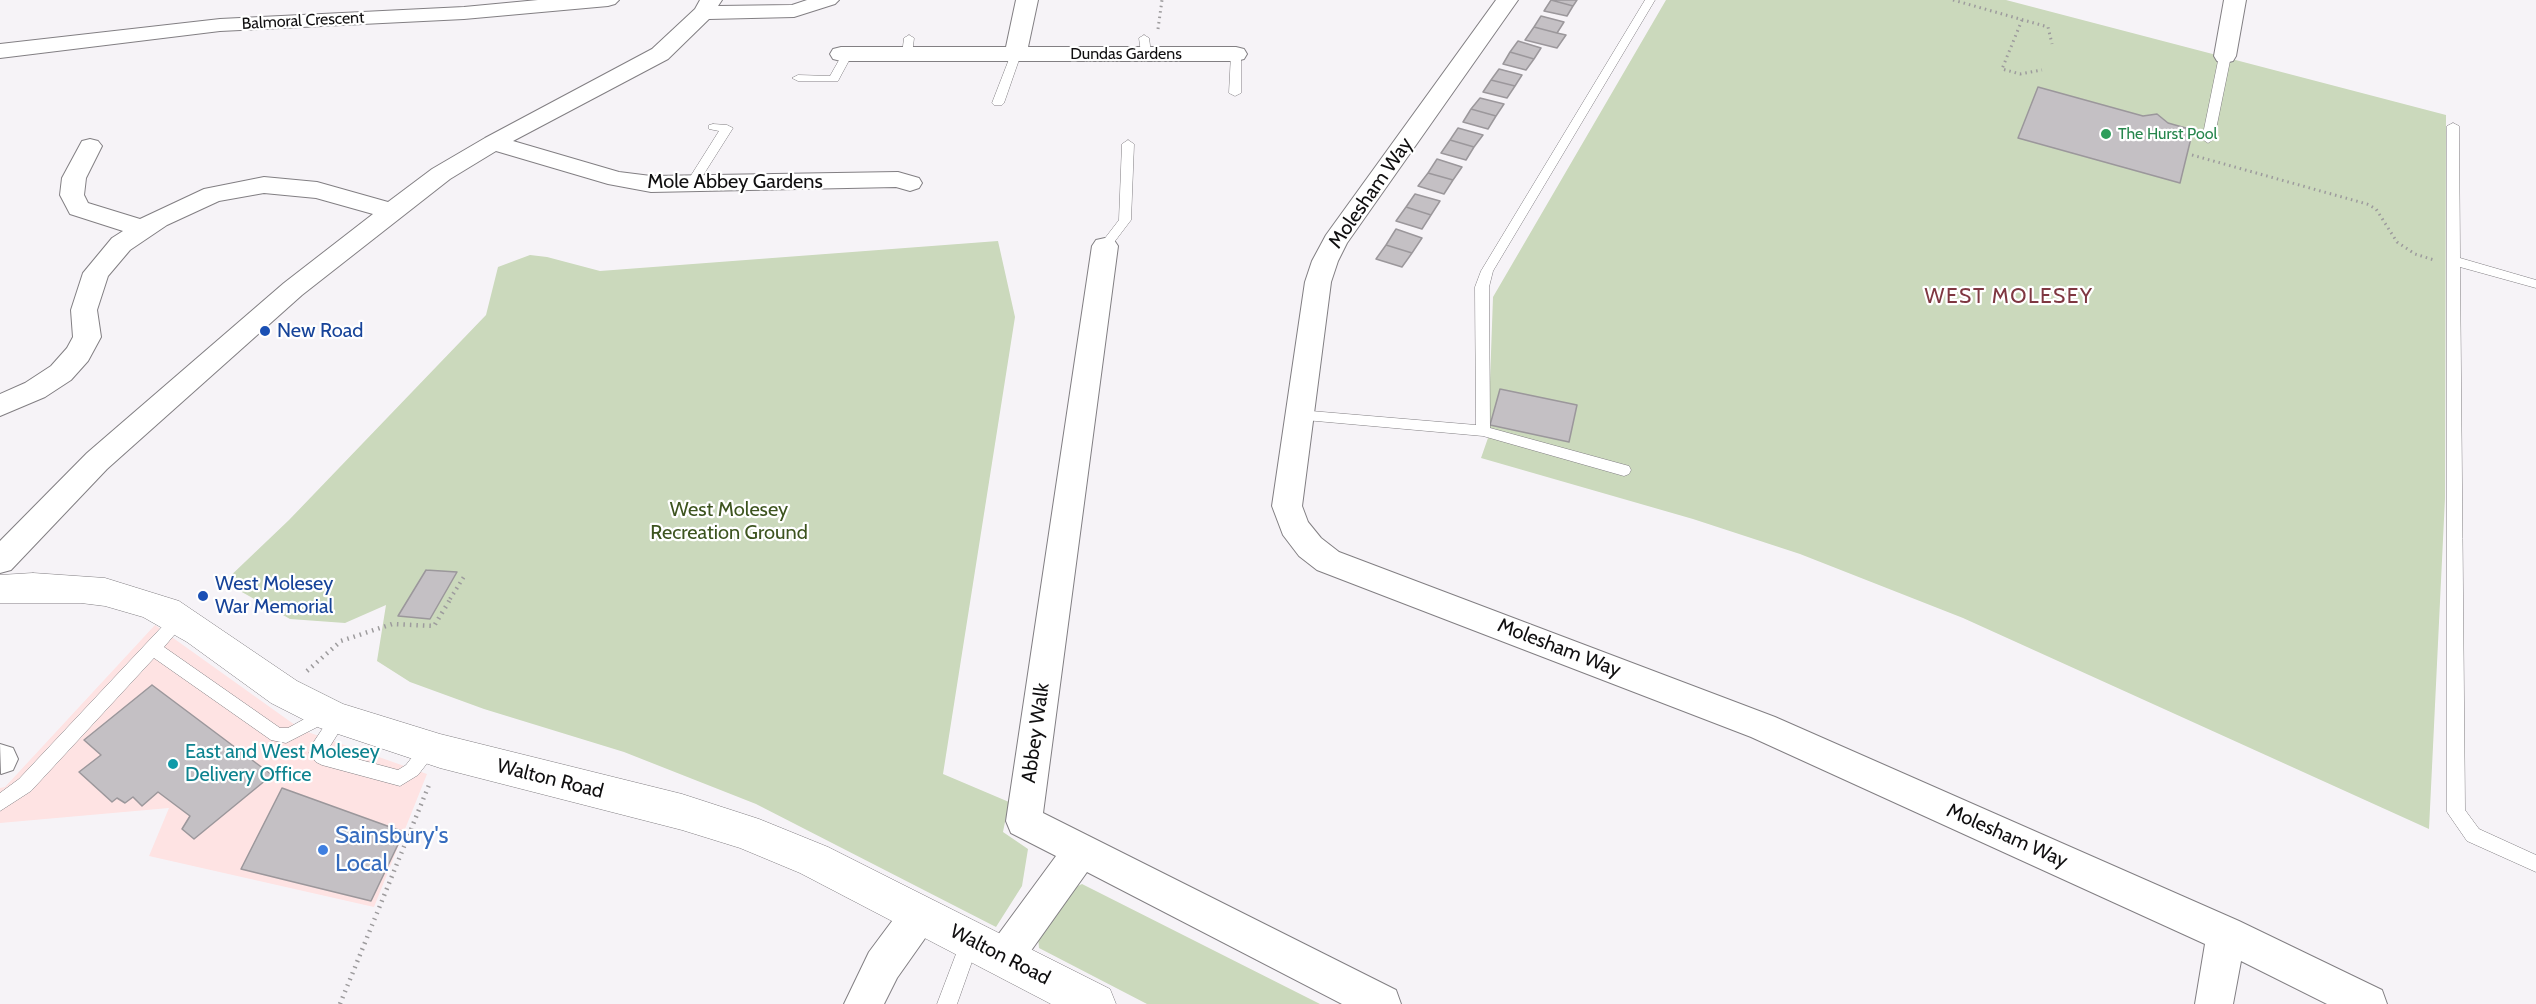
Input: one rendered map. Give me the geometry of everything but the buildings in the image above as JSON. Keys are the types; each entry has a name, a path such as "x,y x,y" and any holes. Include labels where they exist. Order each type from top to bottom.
{"main road":[{"name":"Walton Road","path":"3,579 105,592 150,604 179,620 284,692 332,716 435,750 682,812 745,832 814,860 1095,1004"}],"street":[{"name":"Balmoral Crescent","path":"0,51 220,25 466,7 608,0"},
{"path":"3,579 33,530 98,461 293,289 441,174 493,143 660,54 706,4 794,11 828,0"},
{"path":"1016,54 1027,0"},
{"name":"Molesham Way","path":"1507,0 1335,241 1318,282 1287,506 1294,527 1310,547 1328,561 1763,727 2226,934 2368,1004"},
{"path":"2225,56 2235,0"},
{"name":"Dundas Gardens","path":"844,53 908,47 1016,54 1145,46 1236,54"},
{"name":"Mole Abbey Gardens","path":"493,143 617,179 651,184 691,185 898,179 910,183"},
{"path":"96,150 74,178 72,195 79,208 143,229"},
{"path":"0,406 43,396 78,354 87,337 84,310 96,273 121,244 143,229 213,194 264,185 317,190 392,211"},
{"name":"Abbey Walk","path":"1105,246 1024,821 1080,852 1382,1004"},
{"path":"988,948 1080,852"},
{"path":"863,1004 883,965 920,914"},
{"path":"2214,1004 2226,934"}],"lane":[{"path":"1483,431 1482,287 1486,271 1650,0"},
{"path":"798,78 834,79 844,53"},
{"path":"998,103 1016,54"},
{"path":"1235,93 1236,54"},
{"path":"2208,139 2225,56"},
{"path":"2453,126 2456,812 2473,835 2536,864"},
{"path":"691,185 727,128 713,127"},
{"path":"1105,246 1125,220 1128,144"},
{"path":"2455,263 2536,284"},
{"path":"1299,415 1483,431 1624,470"},
{"path":"0,803 25,785 179,620"},
{"path":"153,648 277,735 294,734 332,716"},
{"path":"947,1004 988,948"}],"path":[{"path":"1953,0 2048,27 2052,44"},
{"path":"2022,20 2002,69 2020,74 2042,70"},
{"path":"2192,155 2367,204 2376,210 2397,242 2415,254 2455,263"},
{"path":"284,692 341,641 392,624 434,626 465,576"},
{"path":"339,1004 435,750"}],"shaded area":[{"path":"155,625 302,730 427,774 374,907 149,856 169,808 0,823 0,788 5,787"}],"green space":[{"path":"1666,0 2006,0 2446,115 2445,498 2429,829 1963,618 1800,554 1693,519 1481,458 1488,438 1493,297"},
{"name":"West Molesey Recreation Ground","path":"998,241 1015,317 943,774 1009,802 1003,832 1028,849 1022,886 996,927 756,804 624,752 484,709 410,682 377,661 386,605 345,623 290,619 224,582 289,520 486,315 498,267 530,255 547,257 600,271"},
{"path":"1082,884 1320,1004 1147,1004 1039,948 1038,936 1065,892"}],"place":[{"name":"The Hurst Pool","path":"2106,134"},
{"name":"New Road","path":"265,331"},
{"name":"West Molesey War Memorial","path":"203,596"},
{"name":"East and West Molesey Delivery Office","path":"173,764"},
{"name":"Sainsbury's Local","path":"323,850"}],"district":[{"name":"WEST MOLESEY","path":"2009,297"}]}
